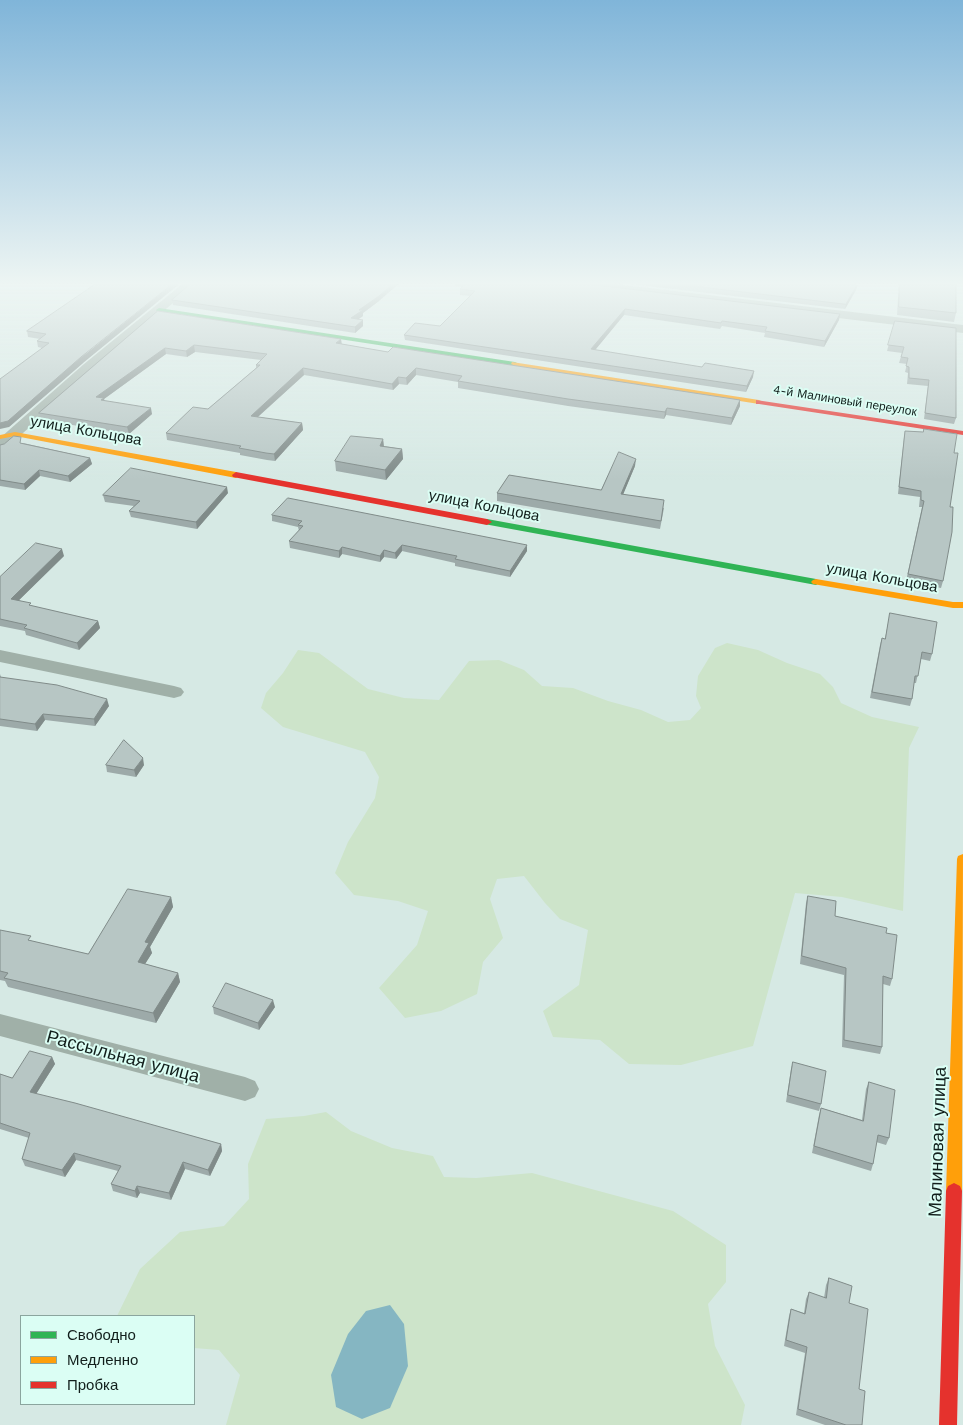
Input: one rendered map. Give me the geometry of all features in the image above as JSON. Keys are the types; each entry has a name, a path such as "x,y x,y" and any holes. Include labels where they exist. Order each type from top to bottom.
{"street":[{"path":"0,446 113,348"},
{"name":"4-й Малиновый переулок","path":"405,348 963,433"},
{"name":"улица Кольцова","path":"0,437 15,434 711,564 953,605 963,605"},
{"path":"0,656 174,692"},
{"name":"Малиновая улица","path":"948,1425 963,859"},
{"name":"Рассыльная улица","path":"0,1025 245,1089"}],"green space":[{"path":"727,643 758,650 787,663 820,674 833,687 841,703 872,717 919,727 909,748 903,911 842,897 795,893 753,1046 681,1065 629,1064 600,1040 553,1037 543,1011 579,985 588,930 560,919 524,876 497,879 490,899 503,938 483,962 477,994 441,1011 405,1018 379,988 417,945 428,911 398,901 354,895 335,873 348,842 375,798 379,777 365,752 283,727 261,708 266,693 283,673 298,650 319,653 368,689 404,698 439,700 469,661 499,660 524,670 542,686 573,688 608,701 641,710 668,722 690,720 701,708 696,696 698,676 715,648"},
{"path":"326,1112 351,1131 392,1148 433,1156 444,1177 476,1178 532,1173 673,1211 726,1245 726,1282 708,1304 715,1346 745,1405 741,1425 226,1425 240,1375 219,1350 195,1348 195,1315 117,1315 140,1269 180,1232 224,1226 249,1199 248,1164 266,1119"}],"water":[{"path":"390,1305 404,1324 408,1366 390,1408 362,1419 336,1407 331,1375 348,1334 366,1311"}],"building":[{"path":"43,348 93,348 8,421 0,423 0,379"},
{"path":"115,348 191,348 186,351 165,348 96,397 104,398 101,400 151,408 127,427 39,413"},
{"path":"214,348 362,348 388,352 392,348 396,348 740,400 732,418 667,408 665,412 568,399 458,381 462,376 416,368 406,378 398,377 392,384 303,368 251,416 302,423 274,454 239,448 241,446 166,433 193,407 208,409 260,365 256,365 267,354"},
{"path":"488,348 592,348 591,349 702,367 705,363 754,371 747,386"},
{"path":"904,348 956,348 956,418 925,413 929,380 909,378 909,367 906,366 908,358 901,357"},
{"path":"924,429 957,434 954,453 958,453 950,507 953,507 952,532 943,581 908,574 924,501 921,500 921,491 899,487 905,431 923,432"},
{"path":"14,436 21,437 20,443 90,458 68,476 39,470 24,484 0,480 0,445"},
{"path":"351,436 383,439 380,446 402,449 385,470 335,461"},
{"path":"619,452 636,459 621,494 664,500 661,521 497,493 509,475 601,490"},
{"path":"131,468 227,487 196,522 129,511 140,501 103,495"},
{"path":"288,498 527,545 510,571 455,559 457,556 402,545 395,553 384,550 380,556 342,547 339,551 289,541 303,526 298,525 302,521 272,515"},
{"path":"36,543 62,549 11,599 98,621 77,643 24,628 27,625 0,619 0,577"},
{"path":"890,613 937,622 932,654 922,652 918,676 915,676 912,699 872,692 882,638 885,639"},
{"path":"0,677 57,685 107,699 94,719 43,714 35,724 0,719"},
{"path":"124,740 143,758 134,770 106,765"},
{"path":"128,889 171,897 145,942 149,943 138,962 178,973 153,1013 4,978 8,973 0,971 0,930 31,936 28,940 88,954"},
{"path":"808,896 836,901 835,916 887,928 886,933 897,935 892,979 883,976 882,1047 844,1040 846,968 802,956"},
{"path":"226,983 273,1000 258,1023 213,1007"},
{"path":"30,1051 52,1057 30,1092 221,1144 208,1170 183,1162 169,1193 137,1186 135,1191 111,1184 121,1166 74,1153 62,1170 22,1159 30,1133 0,1123 0,1074 12,1078"},
{"path":"793,1062 826,1071 821,1104 788,1095"},
{"path":"869,1082 895,1090 889,1138 878,1135 873,1164 814,1146 821,1108 863,1121"},
{"path":"829,1278 852,1286 849,1303 868,1309 859,1389 865,1391 862,1425 846,1425 798,1409 807,1347 786,1340 791,1309 805,1314 809,1292 826,1298"}],"traffic: fast":[{"path":"406,348 515,364"},
{"path":"487,522 816,582"}],"traffic: slow":[{"path":"515,364 759,402"},
{"path":"0,437 15,434 236,475"},
{"path":"816,582 953,605 963,605"},
{"path":"954,1191 963,859"}],"traffic: jam":[{"path":"759,402 963,433"},
{"path":"236,475 487,522"},
{"path":"948,1425 954,1191"}]}
